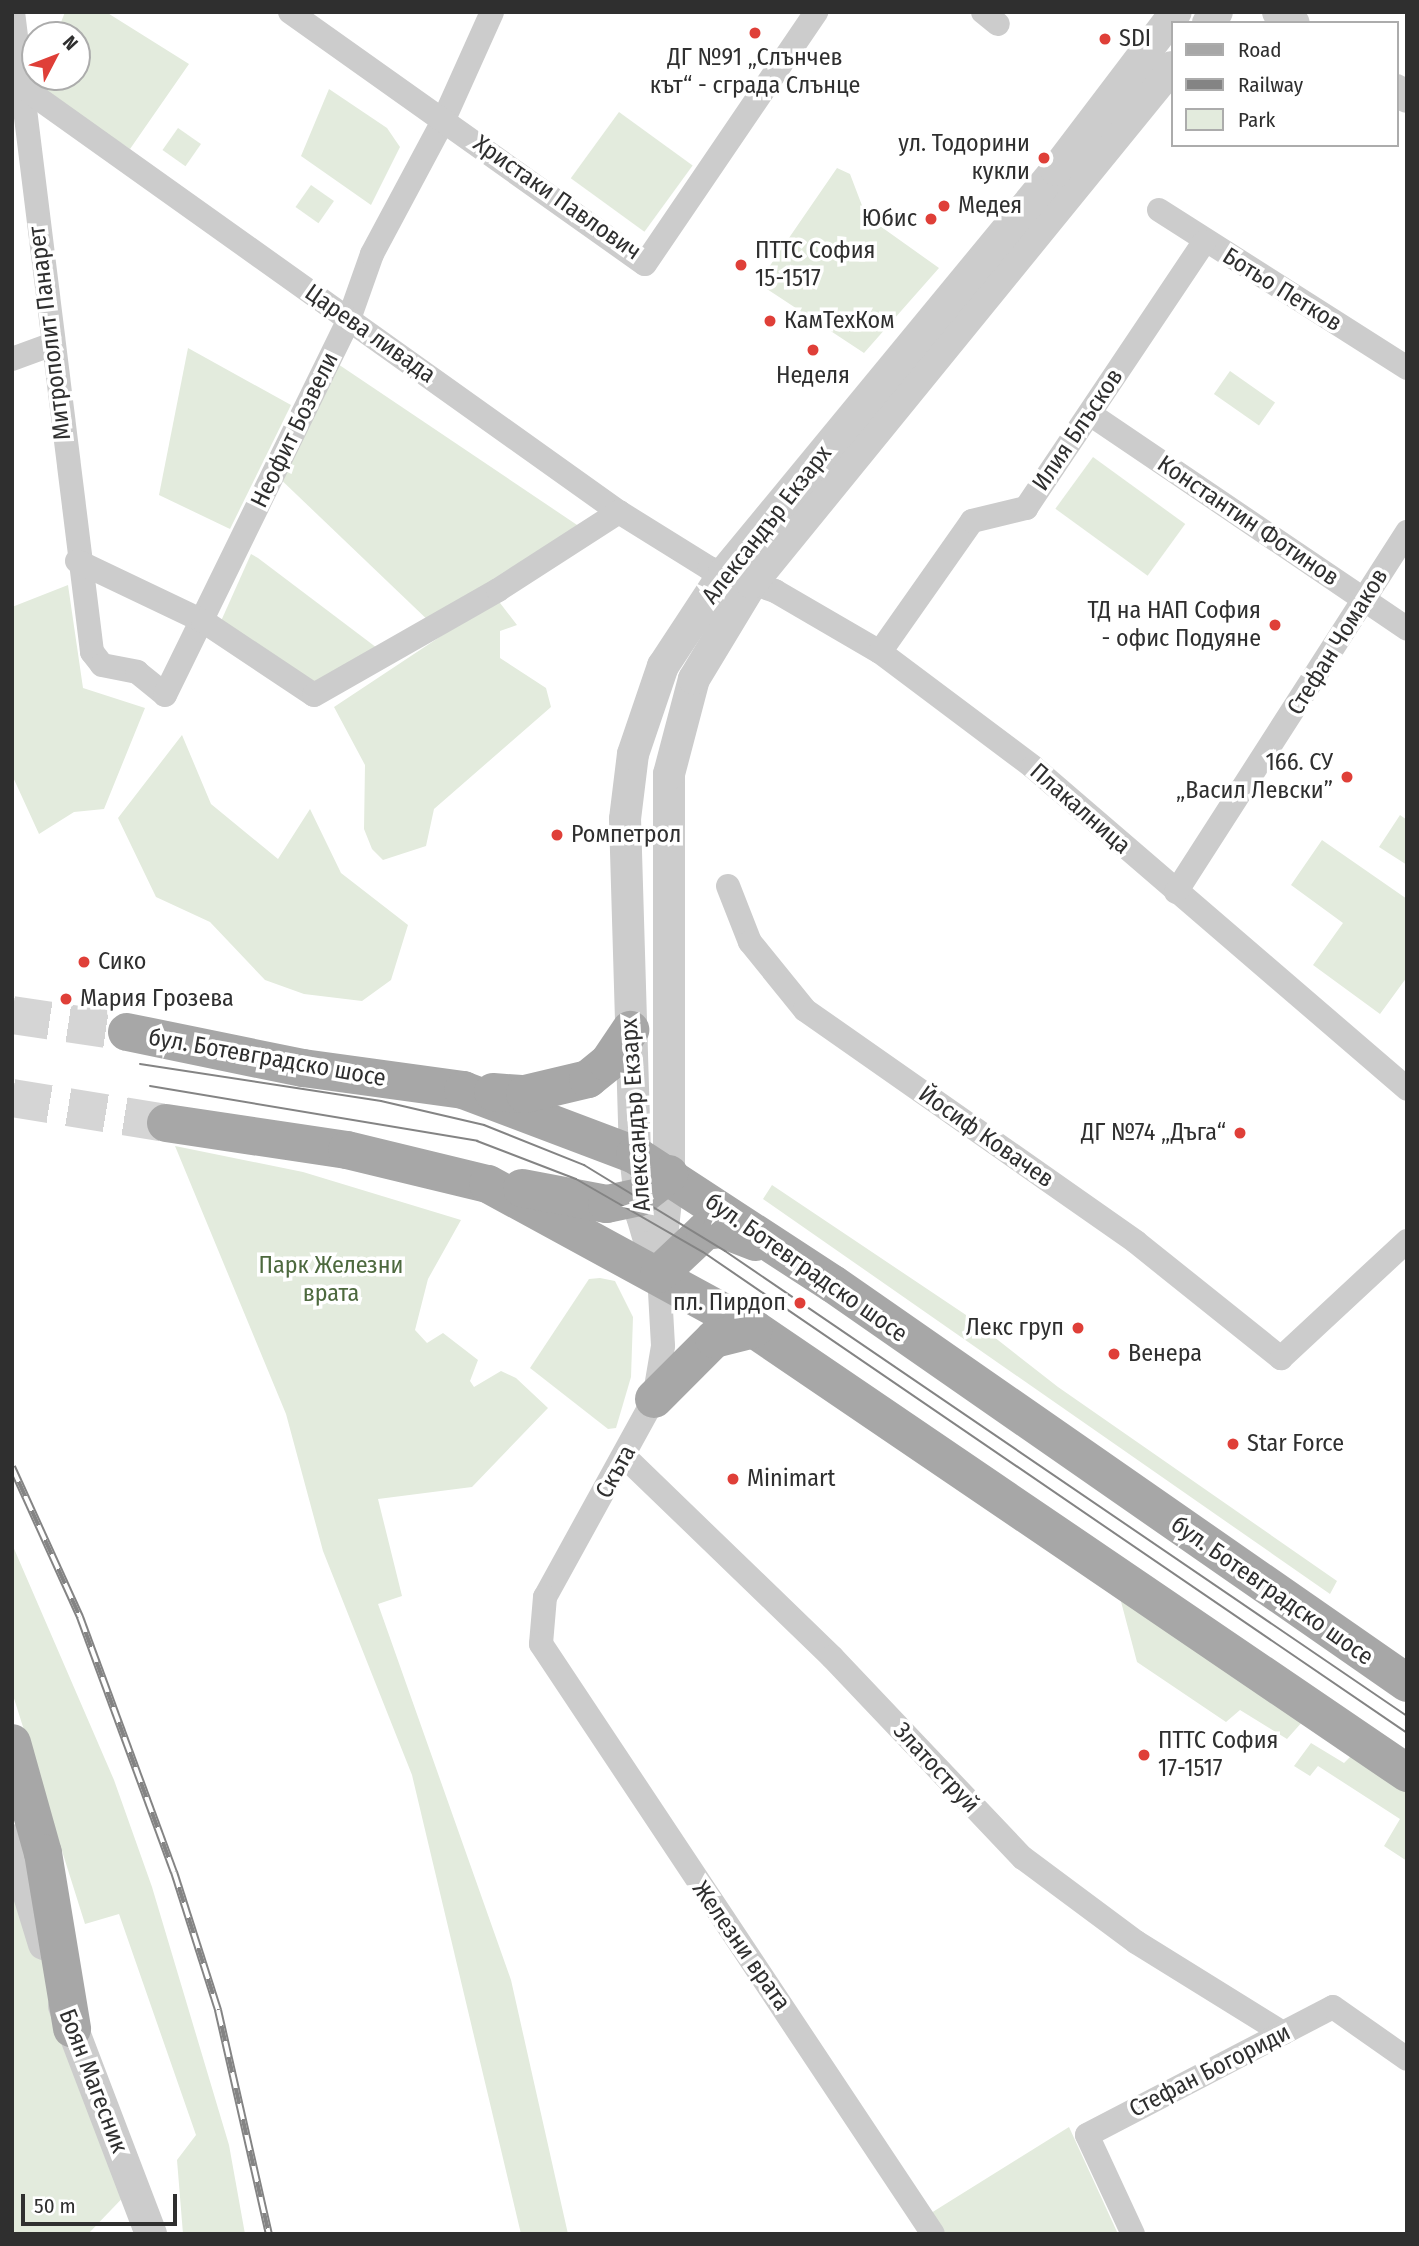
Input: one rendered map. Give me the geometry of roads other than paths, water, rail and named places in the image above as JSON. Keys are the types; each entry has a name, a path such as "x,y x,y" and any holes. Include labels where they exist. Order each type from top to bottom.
{"main road":[{"path":"463,1090 525,1094 579,1083 608,1063 630,1030"},
{"name":"бул. Ботевградско шосе","path":"127,1032 303,1068 463,1090 635,1156 654,1185 784,1252 1407,1684"},
{"path":"166,1123 347,1150 488,1184 607,1204 654,1185"},
{"path":"488,1184 659,1274 754,1329 1407,1773"},
{"path":"659,1274 705,1231 722,1229 784,1252"},
{"path":"654,1399 714,1339 754,1329"},
{"path":"12,1743 17,1847 72,2029"}],"street":[{"name":"Митрополит Панарет","path":"13,12 21,86"},
{"name":"Христаки Павлович","path":"290,12 645,264 816,12"},
{"name":"Неофит Бозвели","path":"165,695 349,319 372,254 444,119 492,12"},
{"path":"1159,12 1161,59"},
{"name":"Александър Екзарх","path":"635,1156 625,819 633,754 663,666 738,578 1161,59 1170,31"},
{"name":"Митрополит Панарет","path":"22,91 77,561 92,652 102,665 137,671 165,695"},
{"name":"Царева ливада","path":"28,91 620,512 738,578"},
{"name":"Ботьо Петков","path":"1159,210 1204,242 1407,368"},
{"name":"Илия Блъсков","path":"880,652 972,521 1026,508 1204,242"},
{"path":"12,359 51,345"},
{"name":"Константин Фотинов","path":"1090,414 1407,629"},
{"path":"77,561 203,621 314,695 498,590 620,512"},
{"name":"Стефан Чомаков","path":"1176,892 1407,532"},
{"name":"Александър Екзарх","path":"659,1274 654,1185 669,774 694,679 738,578"},
{"name":"Плакалница","path":"738,578 824,615 880,652 1033,767 1407,1088"},
{"name":"Йосиф Ковачев","path":"728,886 750,942 805,1010 1125,1235 1281,1358 1407,1241"},
{"name":"Скъта","path":"548,1659 540,1628 545,1597 625,1457 654,1399 663,1346 659,1274"},
{"name":"Златоструй","path":"625,1457 832,1657 1023,1858 1136,1942 1283,2033"},
{"name":"Железни врата","path":"548,1659 932,2233"},
{"name":"Боян Магесник","path":"17,1847 72,2029 151,2234"},
{"name":"Стефан Богориди","path":"1133,2234 1087,2135 1333,2007 1407,2059"}],"tunnel":[{"path":"12,1015 127,1032"},
{"path":"12,1098 166,1123"}],"tram line":[{"path":"140,1064 381,1101 484,1125 584,1165 725,1251 1407,1716"},
{"path":"150,1086 477,1141 576,1179 703,1252 1407,1733"}],"railway":[{"path":"12,1467 80,1617 174,1872 218,2010 269,2234"}],"place":[{"name":"ДГ №91 „Слънчев кът“ - сграда Слънце","path":"755,33"},
{"name":"SDI","path":"1105,39"},
{"name":"ул. Тодорини кукли","path":"1044,158"},
{"name":"Медея","path":"944,206"},
{"name":"Юбис","path":"931,219"},
{"name":"ПТТС София 15-1517","path":"741,265"},
{"name":"КамТехКом","path":"770,321"},
{"name":"Неделя","path":"813,350"},
{"name":"ТД на НАП София - офис Подуяне","path":"1275,625"},
{"name":"166. СУ „Васил Левски”","path":"1347,777"},
{"name":"Ромпетрол","path":"557,835"},
{"name":"Сико","path":"84,962"},
{"name":"Мария Грозева","path":"66,999"},
{"name":"ДГ №74 „Дъга“","path":"1240,1133"},
{"name":"пл. Пирдоп","path":"800,1303"},
{"name":"Лекс груп","path":"1078,1328"},
{"name":"Венера","path":"1114,1354"},
{"name":"Star Force","path":"1233,1444"},
{"name":"Minimart","path":"733,1479"},
{"name":"ПТТС София 17-1517","path":"1144,1755"}],"park label":[{"name":"Парк Железни врата","path":"331,1280"}]}
